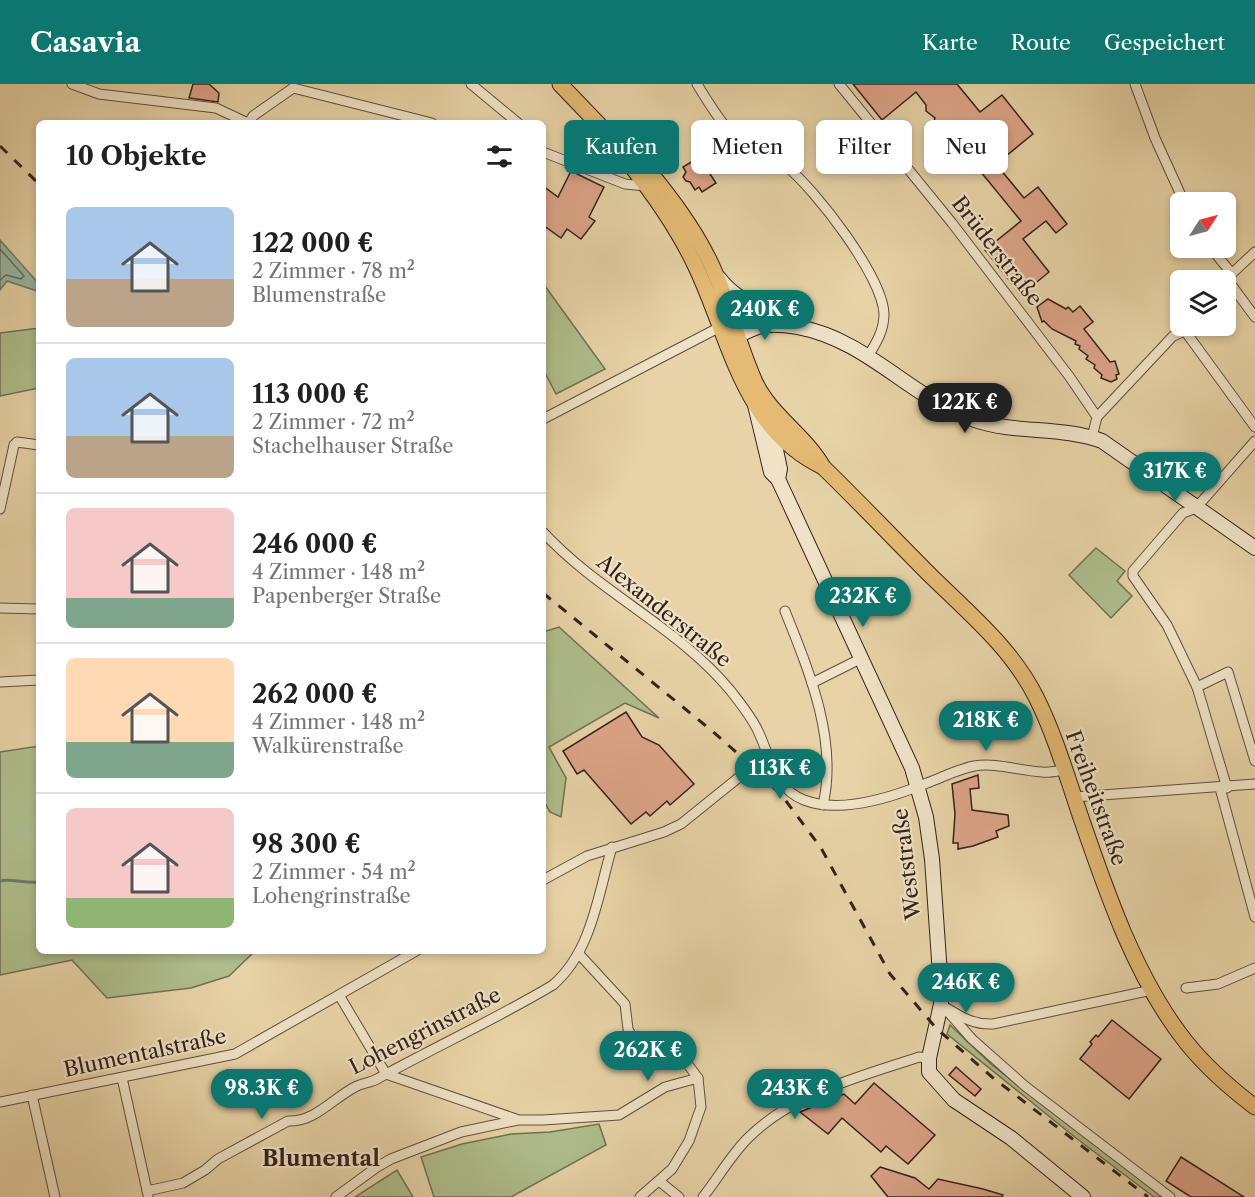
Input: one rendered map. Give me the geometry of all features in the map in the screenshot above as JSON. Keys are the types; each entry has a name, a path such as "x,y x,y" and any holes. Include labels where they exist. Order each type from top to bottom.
{"main road":[{"name":"Freiheitstraße","path":"560,84 595,120"},
{"name":"Freiheitstraße","path":"637,174 686,247 755,382 771,427 804,458 823,467"},
{"name":"Freiheitstraße","path":"651,174 677,207 712,266 729,332"},
{"name":"Freiheitstraße","path":"760,401 813,450 823,467 1006,651 1036,697 1108,892 1152,990 1197,1055 1224,1083 1255,1107"}],"street":[{"path":"72,84 99,94 216,108 242,120"},
{"path":"471,84 514,120"},
{"path":"697,84 729,130 737,138 777,159 789,169 830,214 855,249 883,302 883,326 868,356"},
{"name":"Brüderstraße","path":"839,84 952,223 1070,376 1097,417"},
{"path":"1135,84 1155,138 1179,192"},
{"path":"250,120 292,86 421,120"},
{"path":"546,153 564,160"},
{"path":"601,174 625,184 646,186"},
{"path":"1236,270 1255,252"},
{"path":"1219,258 1228,270"},
{"path":"712,266 734,294 747,303 766,310 788,325"},
{"path":"1236,293 1255,317"},
{"path":"546,419 729,332 749,316 760,316 827,334 868,356 946,409 974,420 996,427 1074,433 1102,441 1255,548"},
{"path":"1092,437 1097,417 1173,336"},
{"path":"1192,336 1255,427"},
{"name":"Weststraße","path":"760,401 771,472 778,479 912,768 926,817 932,859 941,1004 929,1058"},
{"name":"Weststraße","path":"771,427 780,469 778,479"},
{"path":"0,509 14,445 23,441 36,444"},
{"path":"1255,441 1196,508 1183,513 1133,571 1133,576 1167,625 1197,687 1255,917"},
{"name":"Alexanderstraße","path":"546,535 567,556 715,673 743,706 757,728 768,758 787,789 803,800 823,805"},
{"path":"0,608 36,609"},
{"path":"785,611 812,683 826,744 823,805 861,803 918,787 975,766 1044,773 1064,770"},
{"path":"812,683 860,659"},
{"path":"1197,687 1228,672 1255,761"},
{"path":"0,682 36,680"},
{"path":"546,878 578,860 612,847 664,832 681,824 748,770 768,758"},
{"path":"1074,797 1255,784"},
{"name":"Lohengrinstraße","path":"148,1194 183,1183 218,1159 258,1137 288,1121 301,1122 327,1107 337,1097 386,1074 553,985 568,971 579,954 591,922 612,847"},
{"name":"Blumentalstraße","path":"0,1102 235,1054 411,954"},
{"path":"579,954 625,1004 628,1029 632,1037 671,1053 686,1062 698,1078 701,1107 694,1130 672,1169 640,1197"},
{"path":"1186,988 1218,984 1255,968"},
{"path":"941,1004 981,1025 1152,990"},
{"path":"339,994 386,1074 518,1119"},
{"path":"941,1004 972,1040 1025,1086 1170,1197"},
{"path":"703,1197 747,1138 782,1111 817,1092 919,1057 929,1058 929,1072 954,1100 1011,1138 1083,1197"},
{"path":"122,1078 148,1194"},
{"path":"336,1197 377,1167 405,1152 461,1132 518,1119 543,1120 619,1115 665,1087 698,1078"},
{"path":"32,1095 56,1197"},
{"path":"659,1181 679,1197"}],"shaded area":[{"path":"546,287 605,369 556,394 546,375"},
{"path":"36,328 36,389 0,396 0,333"},
{"path":"1096,548 1125,571 1117,581 1132,596 1111,618 1069,575"},
{"path":"559,627 659,718 625,703 549,747 566,778 561,817 550,812 546,805 546,631"},
{"path":"36,746 36,954 252,954 229,976 191,988 107,998 72,960 0,975 0,752"},
{"path":"950,1025 992,1065 1164,1197 1154,1197 1076,1138 947,1034"},
{"path":"599,1124 606,1145 511,1197 434,1197 421,1157 462,1144 511,1134 550,1132"},
{"path":"397,1170 413,1197 355,1197"}],"water":[{"path":"0,240 36,281 36,291 7,281 0,290"}],"building":[{"path":"193,84 209,84 219,93 218,102 189,98"},
{"path":"853,84 957,84 980,112 1002,95 1033,134 1008,154 1008,120 934,120 935,118 926,111 926,105 916,92 882,120"},
{"path":"691,162 691,174 710,174 716,183 702,192 699,187 695,190 683,177 686,172 683,167"},
{"path":"570,174 577,174 604,187 589,217 595,221 581,239 567,229 561,238 546,227 546,188 558,197"},
{"path":"983,174 1004,174 1024,198 1038,187 1067,224 1056,233 1046,221 1023,239 1049,272 1021,295 985,250 1021,221"},
{"path":"1048,299 1066,309 1068,307 1073,312 1080,306 1093,322 1084,329 1110,362 1115,361 1119,374 1116,375 1117,379 1111,382 1101,378 1102,375 1094,368 1095,365 1086,359 1088,356 1079,349 1080,346 1075,344 1076,341 1052,329 1044,321 1042,322 1037,307"},
{"path":"626,712 642,737 659,745 694,784 670,805 667,801 650,816 646,812 631,824 584,770 577,774 563,751"},
{"path":"978,775 979,788 970,789 972,810 1008,815 1009,826 996,831 998,837 958,849 958,843 953,843 955,814 952,784"},
{"path":"1112,1020 1161,1059 1129,1099 1080,1059 1092,1044 1090,1042 1096,1035 1098,1037"},
{"path":"956,1067 981,1089 975,1096 949,1075"},
{"path":"874,1083 935,1135 908,1164 886,1146 881,1152 842,1118 828,1134 800,1112 844,1094 855,1104"},
{"path":"1181,1157 1244,1197 1191,1197 1166,1181"},
{"path":"880,1167 915,1178 929,1189 938,1179 1003,1195 1002,1197 888,1197 871,1176"}],"waterway":[{"path":"0,881 36,882"}],"railway":[{"path":"0,146 36,181"},
{"path":"546,595 711,730 783,797 821,848 890,974 936,1028 992,1077 1148,1197"}],"district":[{"name":"Blumental","path":"321,1158"}]}
